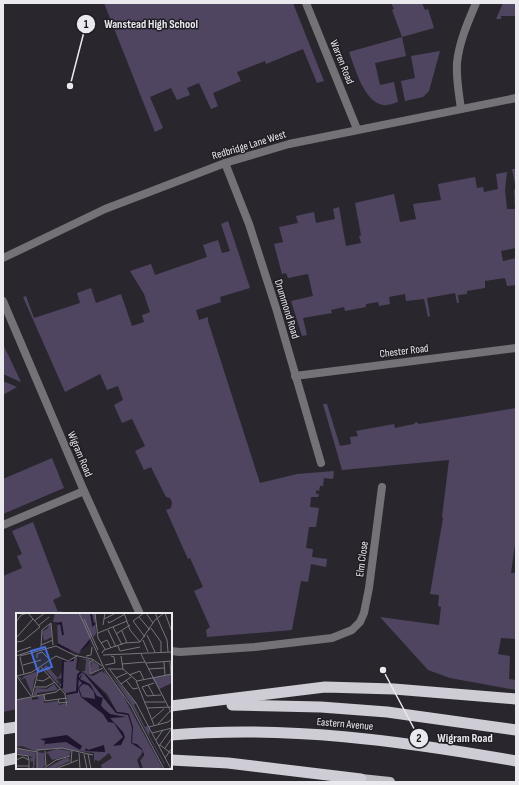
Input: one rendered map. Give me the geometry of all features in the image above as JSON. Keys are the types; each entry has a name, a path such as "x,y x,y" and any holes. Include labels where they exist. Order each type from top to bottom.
{"highway":[{"path":"172,707 325,687 394,689 516,699"},
{"name":"Eastern Avenue","path":"172,707 245,705 321,707 430,717 516,730"},
{"path":"3,729 16,727"},
{"name":"Eastern Avenue","path":"172,736 247,732 318,734 410,744 516,761"},
{"path":"3,761 16,758"},
{"path":"172,760 228,763 361,781"},
{"path":"3,766 16,765"}],"main road":[{"path":"361,781 390,782"}],"street":[{"name":"Warren Road","path":"306,3 357,130"},
{"path":"461,109 458,85 458,62 462,40 476,3"},
{"name":"Redbridge Lane West","path":"3,258 105,209 225,163 289,144 516,98"},
{"name":"Drummond Road","path":"225,163 249,224 276,308 321,464"},
{"name":"Wigram Road","path":"3,300 84,491 140,613"},
{"name":"Chester Road","path":"295,376 516,348"},
{"name":"Elm Close","path":"172,651 180,652 324,639 332,638 352,630 360,622 369,588 382,487"},
{"path":"3,525 84,491"}],"shaded area":[{"path":"104,3 293,3 324,81 317,83 303,49 266,64 265,61 237,72 241,81 213,93 218,106 211,109 199,83 187,88 190,95 177,100 171,88 150,97 163,128 155,132"},
{"path":"391,3 422,3 425,10 428,9 434,28 402,37 392,10 394,9"},
{"path":"503,3 516,3 516,16 501,16 501,19 496,19"},
{"path":"402,37 406,56 375,63 380,85 394,82 398,102 389,105 376,103 365,91 357,75 349,52"},
{"path":"440,51 429,91 423,97 405,101 401,81 415,78 411,56"},
{"path":"512,169 515,169 516,172 516,189"},
{"path":"507,172 505,190 507,209 515,209 514,190 516,189 516,248 501,251 503,261 516,258 516,285 507,286 505,278 485,281 485,288 467,291 467,294 458,295 459,303 457,303 455,293 427,298 430,316 428,317 424,299 406,301 405,294 389,297 390,304 379,306 378,302 366,304 366,307 345,311 344,307 331,310 332,313 303,318 307,335 302,336 291,301 313,296 308,274 288,278 286,273 282,274 274,244 283,242 279,227 298,223 296,216 314,212 316,223 335,219 333,209 339,207 346,246 361,243 355,203 394,194 400,222 416,219 413,204 441,200 438,184 475,177 477,188 483,187 484,192 498,189 496,174"},
{"path":"228,221 250,288 220,297 221,302 196,310 199,320 208,317 260,483 297,474 334,471 333,479 324,478 323,486 320,486 319,491 316,490 316,494 319,494 318,497 311,497 310,507 319,508 316,527 309,527 306,548 313,549 312,557 327,559 326,567 311,564 308,582 301,581 292,630 207,637 206,630 210,627 194,591 203,587 190,558 188,559 166,510 171,508 172,502 170,498 166,497 151,467 144,470 135,451 145,446 132,419 122,423 114,405 123,400 118,386 107,390 100,374 65,392 23,297 26,296 34,318 80,303 77,293 91,288 96,303 121,294 132,326 144,322 142,315 150,312 144,294 130,271 151,264 155,275 207,257 203,245 218,240 222,253 230,251 221,224"},
{"path":"3,344 21,382 3,374"},
{"path":"3,381 17,387 3,395"},
{"path":"323,404 327,404 340,446 351,444 350,437 358,436 356,431 394,424 395,428 414,424 416,422 419,424 516,408 516,537 511,573 516,573 516,639 501,638 498,654 510,656 509,679 516,680 516,690 450,678 428,670 380,617 439,625 441,607 438,606 439,595 430,594 443,518 449,460 342,470"},
{"path":"52,458 64,488 3,514 3,479"},
{"path":"33,522 61,596 53,600 58,612 61,611 62,613 16,613 16,709 3,712 3,576 22,568 17,556 22,554 12,531"}],"place":[{"name":"Wanstead High School","path":"70,86"},
{"name":"Wigram Road","path":"383,670"}]}
